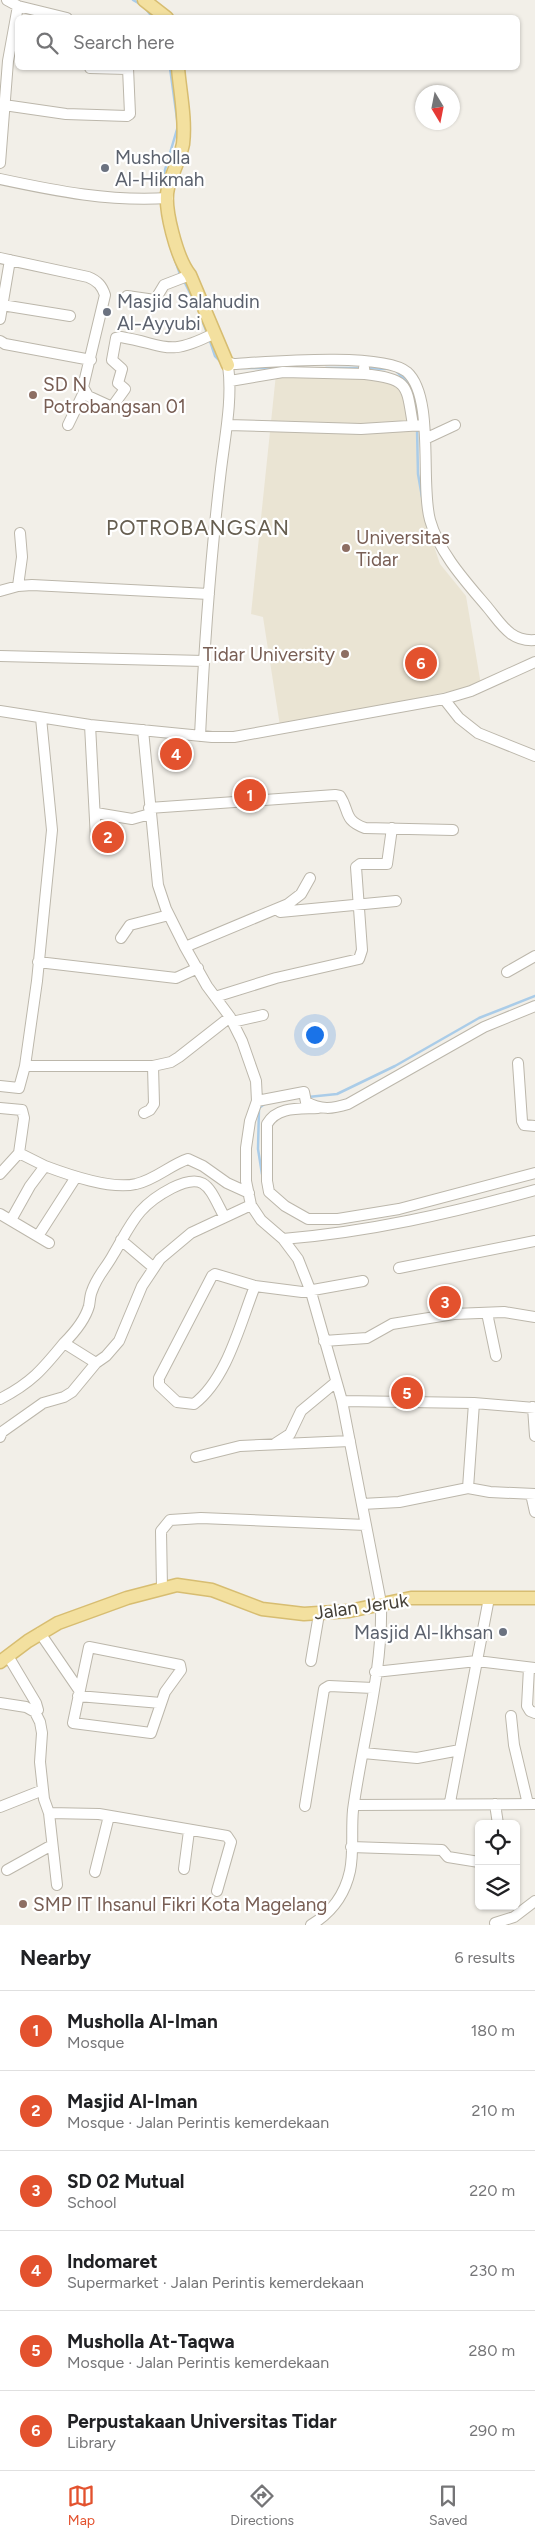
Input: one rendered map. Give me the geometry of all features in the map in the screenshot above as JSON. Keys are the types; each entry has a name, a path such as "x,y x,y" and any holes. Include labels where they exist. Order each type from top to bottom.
{"main road":[{"path":"144,0 163,15"},
{"path":"178,70 183,119 182,144 164,198 182,266 183,278 209,336 229,371"},
{"name":"Jalan Jeruk","path":"4,1659 40,1633 58,1623 162,1588 194,1586 212,1590 262,1609 319,1614 349,1612 381,1603 411,1598 535,1598"}],"street":[{"path":"7,0 18,6 55,15"},
{"path":"17,15 18,6"},
{"path":"0,163 4,105 13,62 15,40"},
{"path":"4,105 66,114 127,116 130,114 128,70"},
{"path":"0,179 121,199 164,198"},
{"path":"0,319 5,259 88,277 96,280 102,286 105,295 84,392 68,425"},
{"path":"127,296 155,300 164,285 183,278"},
{"path":"2,305 70,316"},
{"path":"84,392 88,396 114,406 125,389 118,383 122,369 112,360 116,338 119,336 157,347 175,348 188,346 209,336"},
{"path":"0,341 5,344 91,360"},
{"path":"200,736 209,594 227,425 229,371 234,364 289,361 364,369 394,378 403,386 408,394 418,426 425,439 426,501 436,534 462,576 510,635 522,640 535,640"},
{"path":"229,371 283,372 364,369"},
{"path":"227,425 361,429 418,426"},
{"path":"425,439 455,425"},
{"path":"18,586 22,557 20,533"},
{"path":"0,591 18,586 209,594"},
{"path":"0,656 204,661"},
{"path":"0,711 90,725 200,736 234,737 444,699 471,691 535,662"},
{"path":"444,699 459,718 478,733 535,756"},
{"path":"0,1086 19,1088 25,1066 38,962 52,830 41,718"},
{"path":"90,725 96,839"},
{"path":"143,730 149,811 158,885 169,915 185,947 231,1020 242,1042 256,1081 257,1101 250,1121 246,1148 246,1181 251,1205 262,1220 283,1239 298,1259 311,1292 342,1401 381,1603 381,1625 376,1672 354,1804 350,1871 338,1900 329,1911 311,1925"},
{"path":"96,813 132,818 149,811 335,795 340,796 346,815 357,825 365,828 453,830"},
{"path":"215,997 276,978 359,959 362,950 356,867 360,864 387,864 392,828"},
{"path":"185,947 288,904 302,894 310,878"},
{"path":"270,913 358,903 396,901"},
{"path":"121,938 130,925 169,915"},
{"path":"507,972 535,956"},
{"path":"38,962 176,978 198,968"},
{"path":"535,1006 484,1027 348,1104 332,1109 286,1110 270,1118 266,1124 267,1182 269,1192 285,1206 308,1219 338,1219 399,1209 535,1173"},
{"path":"25,1066 153,1066 171,1062 231,1020 263,1015"},
{"path":"518,1063 522,1121 524,1125 535,1126"},
{"path":"144,1113 150,1110 154,1104 153,1066"},
{"path":"257,1101 305,1097 318,1108"},
{"path":"0,1108 19,1109 24,1112 19,1153 0,1174"},
{"path":"19,1153 45,1166 76,1177 105,1183 136,1184 188,1159 227,1183 249,1193"},
{"path":"11,1220 30,1186 45,1166"},
{"path":"38,1236 76,1177"},
{"path":"0,1399 26,1386 40,1373 64,1343 84,1316 102,1269 112,1258 138,1213 152,1199 192,1180 200,1181 207,1188 224,1216"},
{"path":"283,1239 317,1237 396,1224 535,1190"},
{"path":"1,1433 43,1404 64,1397 72,1392 96,1363 119,1341 142,1286 160,1259 191,1234 224,1216 251,1205"},
{"path":"0,1214 49,1243"},
{"path":"121,1240 154,1268"},
{"path":"399,1268 535,1241"},
{"path":"255,1286 219,1377 204,1396 194,1404 177,1402 159,1385 159,1378 212,1276 215,1274 255,1286 311,1292 363,1281"},
{"path":"324,1341 367,1338 392,1324 454,1314 504,1312 535,1317"},
{"path":"487,1313 496,1356"},
{"path":"64,1343 96,1363"},
{"path":"275,1443 290,1434 301,1411 336,1382"},
{"path":"342,1401 474,1403 534,1408 535,1436"},
{"path":"468,1488 474,1403"},
{"path":"196,1457 240,1446 350,1441"},
{"path":"362,1504 399,1502 468,1488 490,1492 533,1494 535,1512"},
{"path":"162,1588 161,1531 170,1520 201,1518 366,1525"},
{"path":"450,1802 489,1598"},
{"path":"311,1661 319,1614"},
{"path":"40,1633 78,1693"},
{"path":"90,1646 178,1663 181,1670 169,1685 161,1703 154,1730 149,1734 74,1725 72,1721 87,1649 90,1646"},
{"path":"4,1659 36,1703 38,1710 35,1712 42,1732 40,1762 43,1790 49,1813 56,1885"},
{"path":"376,1672 477,1661 532,1668 527,1706 530,1711 535,1712"},
{"path":"305,1806 324,1689 329,1686 373,1688"},
{"path":"78,1693 161,1703"},
{"path":"0,1703 14,1704 35,1712"},
{"path":"354,1804 450,1802 532,1804 514,1745 511,1716"},
{"path":"363,1753 417,1758 460,1750"},
{"path":"0,1807 43,1790"},
{"path":"496,1804 498,1820"},
{"path":"49,1813 109,1816 230,1838 218,1891"},
{"path":"96,1872 109,1816"},
{"path":"184,1869 189,1831"},
{"path":"6,1870 52,1846"},
{"path":"351,1847 442,1850 448,1857 475,1861"},
{"path":"495,1923 514,1917 535,1901"}],"shaded area":[{"name":"Universitas Tidar","path":"276,374 402,377 414,387 420,412 418,467 429,531 440,564 466,596 481,685 280,726 263,617 251,614"}],"waterway":[{"path":"133,0 140,4"},
{"path":"146,9 151,15"},
{"path":"162,187 162,180 178,126 170,70"},
{"path":"171,249 181,277"},
{"path":"184,281 194,301"},
{"path":"202,320 207,333"},
{"path":"209,338 215,356 221,362"},
{"path":"241,368 278,368"},
{"path":"326,368 360,368"},
{"path":"366,368 385,369"},
{"path":"397,372 407,383 413,395 417,423"},
{"path":"417,428 418,474 422,497"},
{"path":"427,525 433,541"},
{"path":"308,1097 337,1094 395,1066 479,1018 535,996"},
{"path":"262,1174 258,1149 259,1108 266,1103"}],"place":[{"name":"Musholla Al-Hikmah","path":"105,168"},
{"name":"Masjid Salahudin Al-Ayyubi","path":"107,312"},
{"name":"SD N Potrobangsan 01","path":"33,395"},
{"name":"Universitas Tidar","path":"346,548"},
{"name":"Tidar University","path":"345,654"},
{"name":"Perpustakaan Universitas Tidar","path":"421,663"},
{"name":"Indomaret","path":"176,754"},
{"name":"Musholla Al-Iman","path":"250,795"},
{"name":"Masjid Al-Iman","path":"108,837"},
{"name":"SD 02 Mutual","path":"445,1302"},
{"name":"Musholla At-Taqwa","path":"407,1393"},
{"name":"Masjid Al-Ikhsan","path":"503,1632"},
{"name":"SMP IT Ihsanul Fikri Kota Magelang","path":"23,1904"}],"district":[{"name":"POTROBANGSAN","path":"198,528"}]}
